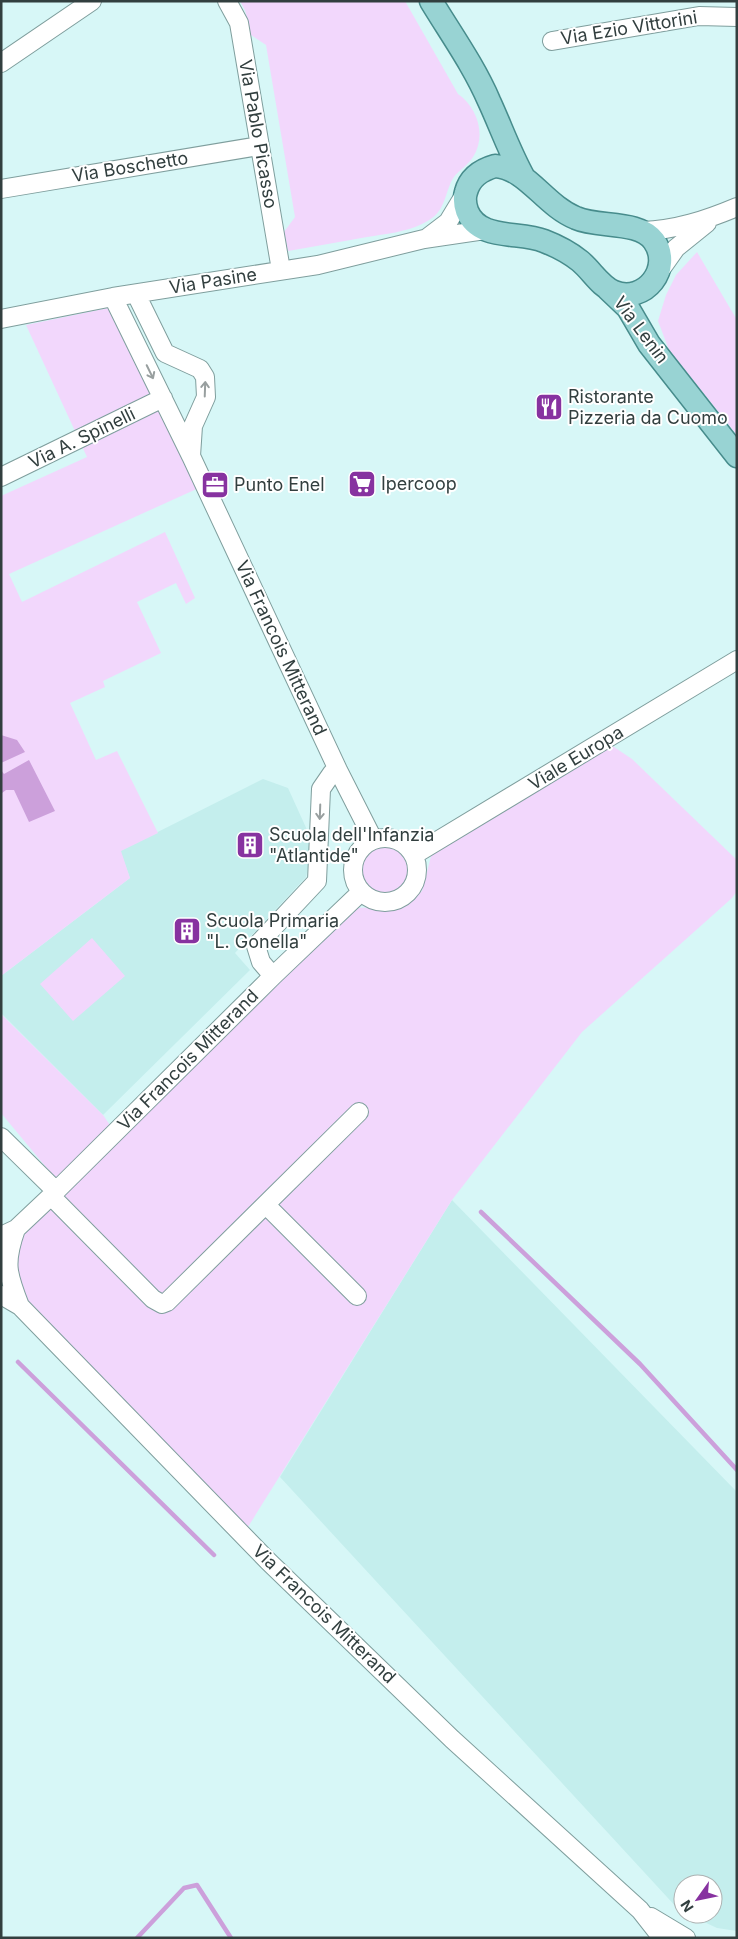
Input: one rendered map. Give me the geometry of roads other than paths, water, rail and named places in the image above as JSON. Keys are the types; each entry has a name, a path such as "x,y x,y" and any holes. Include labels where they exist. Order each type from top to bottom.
{"main road":[{"path":"432,1 481,84 511,155 525,178"},
{"path":"485,230 469,216 466,205 470,185 487,160 492,145 493,109"},
{"path":"470,185 490,168 506,167 517,171 550,203 576,218 595,224 634,228 642,231 653,240 658,249 660,260 656,276 645,289 635,293 624,294 604,286"},
{"name":"Via Lenin","path":"485,230 526,236 544,241 575,257 628,308 649,344 737,456"},
{"name":"Via Lenin","path":"656,276 646,298 648,325 676,377"}],"street":[{"path":"1,63 92,1"},
{"name":"Via Pablo Picasso","path":"228,1 239,23 281,270"},
{"name":"Via Ezio Vittorini","path":"552,41 699,16 737,18"},
{"name":"Via Boschetto","path":"1,189 259,146"},
{"path":"424,240 448,222 470,185"},
{"path":"642,231 669,230 737,207"},
{"path":"656,276 684,241 718,215"},
{"name":"Via Pasine","path":"1,319 113,297 318,265 424,240 485,230"},
{"name":"Via Francois Mitterand","path":"136,294 165,353 200,369 205,377 206,397 195,421 191,438 191,456"},
{"name":"Via Francois Mitterand","path":"113,297 191,456 338,770 373,839"},
{"path":"133,338 136,331 142,328 155,334"},
{"path":"166,405 180,420 195,421"},
{"name":"Via A. Spinelli","path":"1,477 166,405"},
{"name":"Viale Europa","path":"414,855 737,660"},
{"path":"273,976 261,962 256,946 317,881 321,789 332,773 338,770"},
{"path":"392,838 409,847 414,855 417,875 414,885 399,899 379,902 361,892 352,873 353,862 357,852 373,839 392,838"},
{"name":"Via Francois Mitterand","path":"8,1233 54,1194 273,976 361,892"},
{"path":"1,1137 153,1299 162,1304 172,1300 359,1112"},
{"path":"266,1205 357,1296"},
{"path":"8,1233 7,1258 11,1283 20,1306"},
{"path":"1,1295 20,1306"},
{"name":"Via Francois Mitterand","path":"20,1306 276,1568 452,1739 640,1910"},
{"path":"640,1910 662,1938"},
{"path":"640,1910 686,1938"}],"waterway":[{"path":"481,1212 640,1364 737,1470"},
{"path":"18,1362 214,1555"},
{"path":"137,1938 184,1888 197,1885 231,1938"}],"place":[{"name":"Ristorante Pizzeria da Cuomo","path":"549,407"},
{"name":"Ipercoop","path":"362,484"},
{"name":"Punto Enel","path":"215,485"},
{"name":"Scuola dell'Infanzia \"Atlantide\"","path":"250,845"},
{"name":"Scuola Primaria \"L. Gonella\"","path":"187,931"}]}
